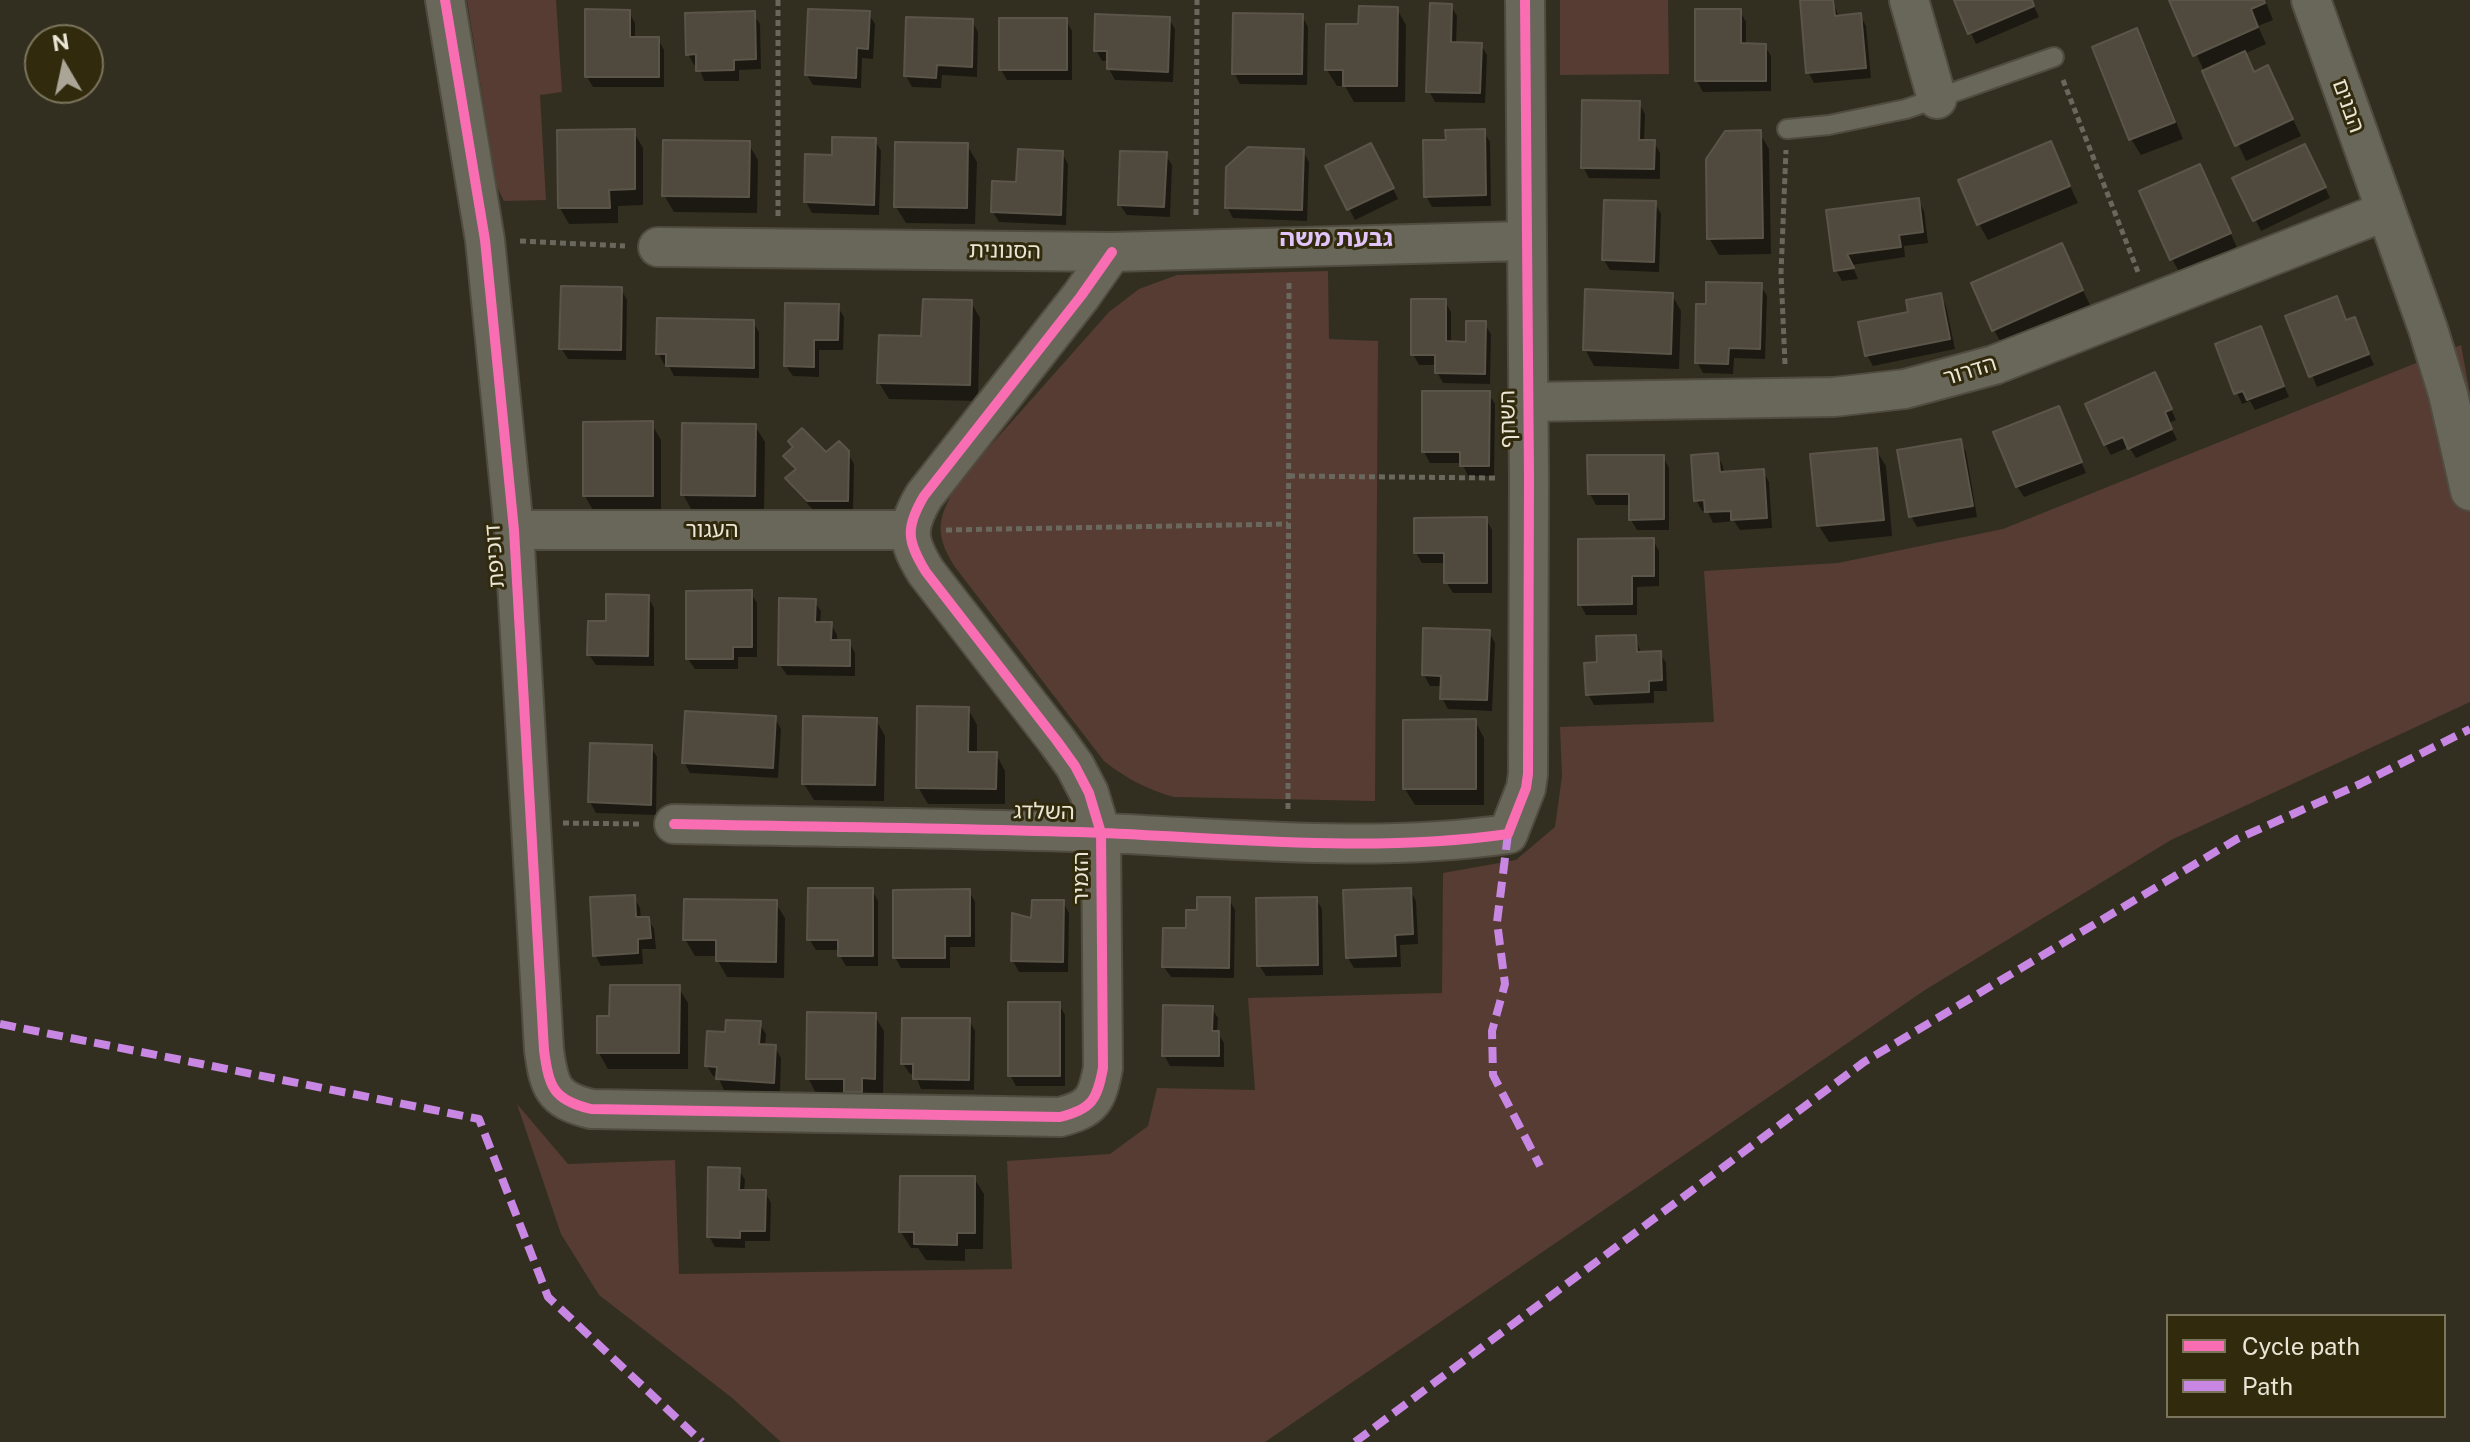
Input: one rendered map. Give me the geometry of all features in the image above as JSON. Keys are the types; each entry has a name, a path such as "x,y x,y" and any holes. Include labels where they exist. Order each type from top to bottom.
{"street":[{"name":"דוכיפת","path":"445,0 485,240 514,530 547,1072 555,1092 570,1104"},
{"name":"השחף","path":"1508,834 1526,788 1528,774 1525,0"},
{"path":"1909,0 1937,99"},
{"name":"הבנים","path":"2311,0 2428,329 2448,394 2470,491"},
{"name":"הדרור","path":"1528,402 1872,394 1943,380 1994,365 2386,211"},
{"name":"הסנונית","path":"658,247 1112,252 1525,241"},
{"path":"909,530 924,496 1112,252"},
{"name":"העגור","path":"514,530 909,530"},
{"name":"הזמיר","path":"570,1104 591,1109 1060,1117 1083,1111 1098,1092 1103,1068 1101,833 1089,793 1075,766 926,572 912,550 909,530"},
{"name":"השלדג","path":"674,824 1101,833 1288,842 1453,842 1508,834"}],"lane":[{"path":"1787,129 1870,118 1937,99 2054,57"}],"path":[{"path":"778,0 778,249"},
{"path":"1196,250 1197,0"},
{"path":"2054,57 2151,303"},
{"path":"1787,129 1781,273 1787,398"},
{"path":"485,240 658,247"},
{"path":"1288,842 1289,247"},
{"path":"1289,476 1529,478"},
{"path":"909,530 1289,524"},
{"path":"530,823 674,824"}],"shaded area":[{"path":"467,0 556,0 562,92 540,95 546,200 504,201 497,187"},
{"path":"1560,0 1668,0 1669,74 1560,75"},
{"path":"1328,271 1329,339 1378,341 1375,801 1174,797 1154,791 1104,761 955,567 943,543 943,514 959,481 1109,312 1139,289 1177,275"},
{"path":"2461,345 2470,394 2470,702 2171,840 1925,990 1265,1442 781,1442 731,1397 599,1295 561,1234 517,1104 568,1164 675,1160 679,1274 1012,1269 1007,1161 1110,1154 1148,1126 1157,1088 1255,1090 1248,998 1442,993 1443,873 1516,860 1555,827 1562,776 1560,727 1714,722 1704,571 1838,563 2003,529"}],"building":[{"path":"1800,0 1833,0 1835,16 1861,13 1866,68 1806,73"},
{"path":"1954,0 2032,0 2034,6 1968,34"},
{"path":"2169,0 2264,0 2265,3 2251,9 2258,27 2193,56"},
{"path":"1430,3 1452,4 1451,42 1482,43 1480,93 1426,92"},
{"path":"1359,6 1398,7 1397,86 1343,86 1343,70 1325,70 1326,24 1358,24"},
{"path":"585,9 630,10 630,37 659,37 659,77 585,77"},
{"path":"808,9 870,11 868,49 857,48 856,78 805,75"},
{"path":"1695,9 1741,9 1741,43 1766,44 1766,81 1695,81"},
{"path":"755,11 756,59 734,60 734,70 696,71 696,54 686,55 685,13"},
{"path":"1233,13 1303,14 1302,74 1232,74"},
{"path":"1095,14 1170,17 1168,72 1107,69 1107,51 1094,51"},
{"path":"906,17 973,19 972,67 937,65 936,78 904,76"},
{"path":"999,18 1067,18 1067,70 999,70"},
{"path":"2137,28 2175,122 2129,140 2092,47"},
{"path":"2245,51 2254,72 2268,65 2293,119 2235,146 2202,71"},
{"path":"1582,100 1640,101 1639,140 1655,140 1654,169 1581,168"},
{"path":"635,129 635,189 609,190 610,208 558,208 557,130"},
{"path":"1485,129 1486,195 1424,197 1423,140 1446,140 1445,130"},
{"path":"1761,130 1763,238 1707,239 1706,159 1725,131"},
{"path":"832,137 876,138 874,205 804,202 805,154 832,155"},
{"path":"663,140 750,141 749,197 662,196"},
{"path":"2051,141 2070,186 1977,225 1958,180"},
{"path":"895,142 968,143 967,208 894,207"},
{"path":"1371,143 1394,188 1347,210 1325,166"},
{"path":"2305,144 2326,187 2253,221 2232,178"},
{"path":"1248,147 1304,149 1302,210 1225,208 1226,167"},
{"path":"1018,149 1063,151 1061,215 991,212 992,181 1016,182"},
{"path":"1120,151 1167,152 1164,207 1118,205"},
{"path":"2200,164 2231,233 2170,260 2139,191"},
{"path":"1919,198 1923,232 1899,235 1901,247 1847,254 1854,268 1834,271 1826,210"},
{"path":"1604,200 1656,201 1654,262 1602,260"},
{"path":"2062,243 2083,290 1992,331 1971,283"},
{"path":"1706,282 1762,283 1760,349 1729,348 1728,364 1695,363 1696,304 1706,304"},
{"path":"561,286 622,287 621,350 559,349"},
{"path":"1585,289 1673,293 1671,354 1583,350"},
{"path":"1941,293 1950,339 1865,356 1858,322 1908,312 1906,300"},
{"path":"2337,296 2346,320 2355,317 2369,354 2309,377 2285,316"},
{"path":"923,299 972,300 970,385 877,383 879,335 921,336"},
{"path":"1411,299 1446,299 1446,341 1466,342 1466,321 1486,321 1485,374 1435,373 1435,355 1411,355"},
{"path":"785,303 839,304 838,340 814,340 814,367 784,366"},
{"path":"657,318 754,320 754,368 666,366 666,354 656,354"},
{"path":"2261,326 2284,386 2247,400 2243,391 2234,394 2215,344"},
{"path":"2155,372 2172,409 2165,412 2172,429 2128,449 2123,437 2104,445 2085,404"},
{"path":"1422,391 1490,391 1489,466 1460,466 1460,452 1422,452"},
{"path":"2059,406 2082,462 2016,487 1993,432"},
{"path":"653,421 653,496 583,496 583,422"},
{"path":"682,423 756,424 755,496 681,495"},
{"path":"802,428 826,452 839,441 849,451 848,501 807,501 785,478 796,469 783,456 793,447 788,441"},
{"path":"1961,439 1973,506 1909,517 1897,450"},
{"path":"1877,448 1884,520 1817,526 1810,454"},
{"path":"1718,453 1720,472 1764,469 1767,518 1731,520 1731,511 1705,512 1704,500 1694,501 1691,455"},
{"path":"1587,455 1664,455 1664,519 1629,520 1629,494 1588,494"},
{"path":"1487,517 1487,583 1444,583 1444,553 1414,553 1414,518"},
{"path":"1654,538 1654,576 1632,576 1632,604 1578,605 1578,539"},
{"path":"752,590 752,647 733,647 733,659 686,659 686,591"},
{"path":"606,594 649,595 648,656 587,655 588,621 606,621"},
{"path":"779,598 816,599 815,622 832,622 831,640 850,640 850,666 778,665"},
{"path":"1423,628 1490,630 1487,700 1440,699 1441,676 1422,675"},
{"path":"1636,635 1637,652 1661,651 1662,680 1649,681 1649,692 1586,695 1584,663 1597,662 1596,636"},
{"path":"917,706 969,707 968,752 997,752 996,789 916,788"},
{"path":"685,711 776,716 773,768 682,763"},
{"path":"803,716 877,718 875,785 802,784"},
{"path":"1476,719 1476,789 1403,789 1403,720"},
{"path":"590,743 652,745 651,805 588,802"},
{"path":"808,888 873,888 873,956 838,956 838,940 807,940"},
{"path":"1411,888 1413,934 1395,935 1396,956 1346,958 1343,890"},
{"path":"970,889 970,936 945,936 945,958 893,958 893,890"},
{"path":"635,895 636,917 649,917 651,938 638,939 638,953 593,956 590,897"},
{"path":"1197,897 1230,897 1229,968 1162,967 1163,928 1186,928 1186,910 1197,910"},
{"path":"1317,897 1318,965 1257,966 1256,898"},
{"path":"684,899 777,900 776,962 716,961 716,940 683,940"},
{"path":"1032,900 1064,900 1063,962 1011,961 1012,913 1031,918"},
{"path":"610,985 680,985 679,1053 597,1053 597,1016 609,1016"},
{"path":"1008,1002 1060,1002 1060,1076 1008,1076"},
{"path":"1163,1005 1213,1006 1212,1031 1219,1031 1219,1056 1162,1056"},
{"path":"807,1012 876,1013 875,1079 862,1078 862,1092 844,1092 844,1079 806,1079"},
{"path":"902,1018 970,1018 969,1080 913,1079 913,1064 901,1064"},
{"path":"726,1020 761,1021 759,1044 776,1045 774,1083 716,1079 717,1067 705,1066 707,1031 725,1032"},
{"path":"708,1167 740,1168 739,1190 766,1190 765,1231 740,1231 740,1238 707,1237"},
{"path":"900,1176 975,1176 975,1233 957,1233 957,1245 914,1244 914,1232 899,1232"}],"marked path":[{"path":"1355,1442 1864,1062 2237,839 2360,784 2470,729"},
{"path":"1508,834 1497,922 1505,984 1492,1031 1493,1075 1540,1166"},
{"path":"0,1024 479,1119 548,1297 702,1442"}],"cycle path":[{"path":"445,0 485,240 514,530 544,1050 548,1074 555,1090 578,1105 591,1109 1060,1117 1091,1102 1103,1068 1101,833 1089,793 1057,741 926,572 912,543 911,526 924,496 1112,252"},
{"path":"674,824 1050,831 1357,844 1458,840 1508,834 1526,788 1528,774 1525,0"}],"district":[{"name":"גבעת משה","path":"1336,239"}]}
